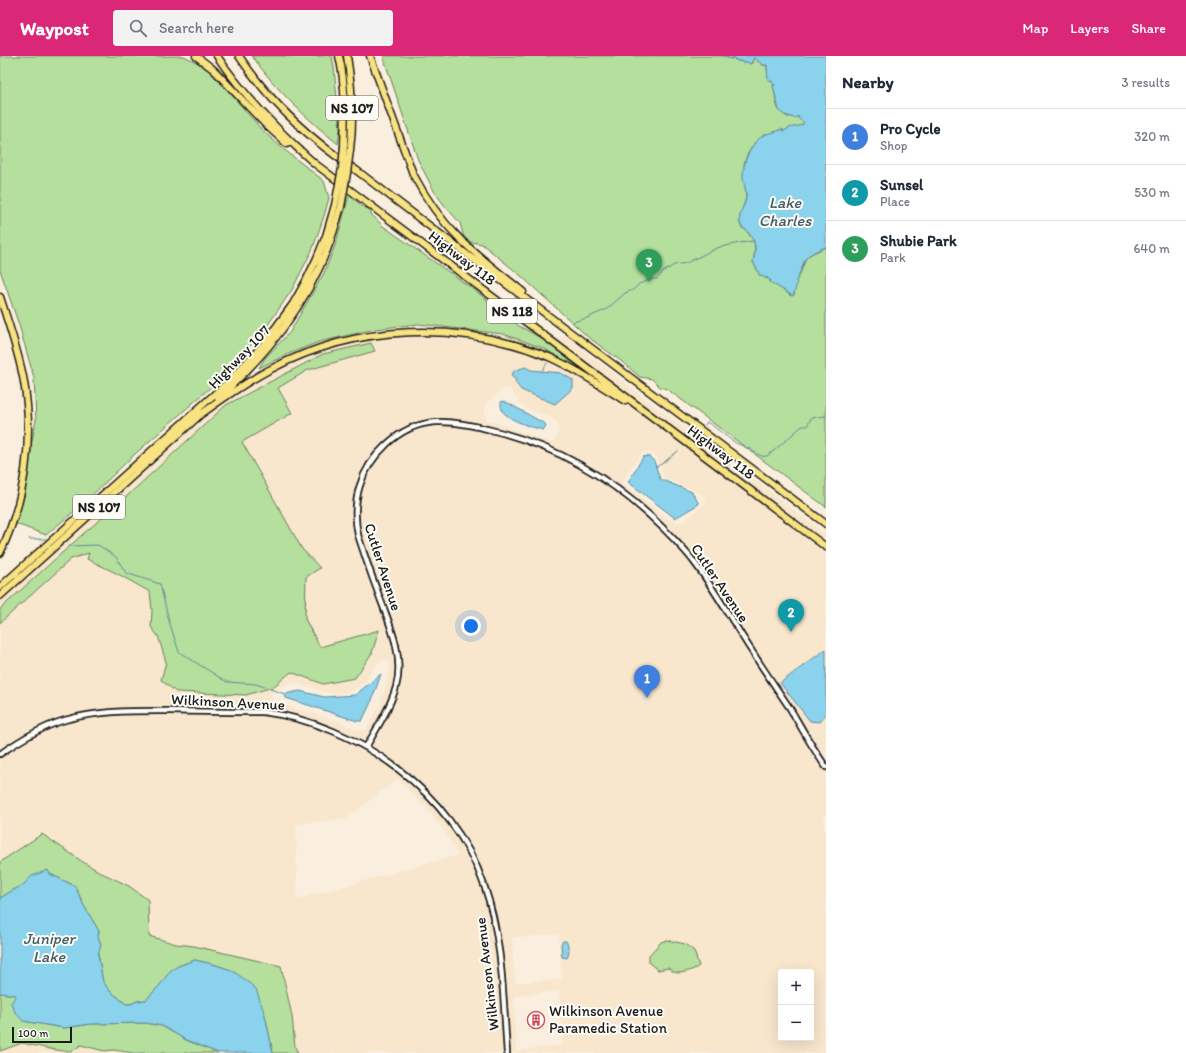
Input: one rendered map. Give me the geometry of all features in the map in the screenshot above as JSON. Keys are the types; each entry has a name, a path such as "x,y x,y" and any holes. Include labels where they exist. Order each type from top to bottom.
{"highway":[{"path":"196,56 213,69 270,129 305,159 314,163"},
{"name":"Highway 118","path":"217,56 254,105 275,127 314,163 826,547"},
{"name":"Highway 118","path":"239,56 265,91 308,133 337,157 826,524"},
{"path":"0,587 227,383 263,346 293,304 317,258 338,206 344,146 345,118 339,56"},
{"name":"Highway 107","path":"0,596 250,368 267,350 290,320 309,288 330,242 347,173 352,118 352,93 347,56"},
{"path":"370,56 413,174 433,207 457,236 471,249 573,335"},
{"path":"0,297 20,366 25,391 28,424 26,462 22,488 13,519 0,553"},
{"path":"197,417 251,380 270,369 311,351 332,344 375,336 401,333 439,332 474,336 502,342 532,351 571,368 592,379 642,412 709,460"}],"street":[{"name":"Cutler Avenue","path":"366,747 389,704 396,687 398,660 394,639 358,535 356,525 356,506 361,481 371,462 380,450 400,433 410,428 433,422 454,422 505,434 545,447 606,481 626,495 648,514 673,538 694,562 826,767"},
{"name":"Wilkinson Avenue","path":"0,754 18,741 36,731 64,720 100,712 142,710 263,712 280,714 323,726 366,747 410,779 429,797 454,828 478,870 488,898 497,934 507,1053"}],"shaded area":[{"path":"444,334 569,338 631,388 826,534 826,649 780,683 810,721 824,717 826,711 826,813 824,816 824,828 826,830 826,1053 298,1053 295,1047 292,1016 281,966 194,946 176,944 149,935 129,886 86,864 42,834 0,862 0,623 71,559 90,553 87,559 150,592 152,610 151,627 158,636 166,662 161,680 273,687 291,672 323,684 355,678 372,653 378,630 320,647 305,619 306,577 320,568 302,549 242,442 292,413 278,388 308,370 374,351 323,354 226,405 114,508 0,609 0,594 247,381 349,338","holes":["525,367 531,370 549,371 512,376 514,371","505,388 511,390 521,404 527,409 548,416 556,421 559,426 558,434 553,443 486,419 485,411 487,402","647,452 657,457 663,475 666,478 701,494 706,498 703,505 680,523 670,520 621,482 642,453","383,660 389,662 391,669 379,706 367,728 363,731 312,713 273,703 271,694 283,685 296,683 329,693 350,692 366,681 376,664","397,779 430,812 446,834 458,855 297,899 296,824 346,819","559,934 562,979 515,983 512,938","694,951 688,972 675,972 668,968","559,991 562,1045 516,1051 514,996"]},
{"path":"22,1043 50,1049 81,1045 104,1051 114,1050 133,1053 0,1053 0,1051"}],"green space":[{"path":"0,56 184,56 211,72 262,130 324,181 329,198 313,248 292,290 260,336 211,387 135,454 85,502 46,535 16,524 36,420 34,378 19,325 0,270"},
{"path":"252,56 332,56 340,129 338,144 292,103"},
{"path":"383,56 723,56 731,59 734,56 734,59 744,63 752,63 754,58 763,65 767,65 769,75 774,85 776,85 773,86 778,108 783,114 787,115 787,117 795,118 798,116 804,124 784,131 782,129 765,135 755,142 747,155 744,164 746,198 740,216 740,224 754,241 755,251 753,262 760,275 767,279 767,277 769,280 771,279 770,282 791,296 794,295 796,281 806,258 826,247 826,507 667,389 660,387 652,379 640,377 588,337 520,275 482,244 471,242 464,238 460,223 434,191 418,160"},
{"path":"349,195 363,207 369,209 371,214 383,226 476,291 519,326 545,340 581,370 543,348 503,334 418,324 375,329 319,342 288,354 259,368 265,358 290,332 324,273 336,243"},
{"path":"371,343 375,351 308,370 278,388 292,413 242,442 302,549 320,568 306,577 305,619 320,647 379,630 372,653 355,678 323,684 291,672 273,687 246,695 176,692 161,680 166,662 158,636 151,627 152,610 150,592 87,559 89,553 71,559 0,623 0,609 114,508 226,405 323,354"},
{"path":"42,834 86,864 129,886 148,900 149,936 176,944 194,946 281,966 292,1016 295,1047 298,1053 273,1053 265,1015 231,970 216,965 195,960 178,966 146,1000 126,1004 110,991 103,982 98,954 101,945 98,936 99,931 84,906 75,886 50,874 32,876 23,885 0,898 0,862"},
{"path":"667,940 685,944 694,951 699,966 687,972 677,973 668,968 658,970 649,963 649,955 661,942"},
{"path":"0,993 16,995 23,1021 64,1028 91,1024 145,1023 162,1026 186,1040 218,1053 133,1053 114,1050 104,1051 81,1045 71,1052 22,1043 0,1051"}],"water":[{"name":"Lake Charles","path":"723,56 826,56 826,247 813,253 806,259 796,281 797,284 793,296 770,282 771,280 767,277 766,279 759,275 753,262 755,245 747,231 742,227 740,219 746,198 743,171 748,153 759,138 782,129 784,131 804,123 798,118 798,116 795,118 789,116 787,117 787,115 785,116 779,110 773,86 775,85 771,80 768,80 767,65 763,65 754,58 750,64 747,62 744,63 738,61 734,59 734,57 731,59"},
{"path":"525,367 531,370 561,373 573,380 573,388 555,404 521,390 515,382 516,380 511,376 514,371"},
{"path":"502,401 545,424 546,426 543,430 518,422 505,414 501,405"},
{"path":"648,456 654,461 660,479 692,492 699,504 675,518 628,482 643,457"},
{"path":"826,649 826,711 824,717 819,722 810,721 780,683"},
{"path":"381,674 372,700 362,721 357,721 286,698 285,694 300,691 324,697 355,695"},
{"name":"Juniper Lake","path":"48,870 50,874 75,886 84,906 99,931 98,936 101,945 98,954 103,982 110,991 126,1004 131,1004 137,1001 146,1000 160,985 170,971 178,966 195,960 231,970 256,989 265,1015 273,1053 218,1053 186,1040 162,1026 145,1023 91,1024 64,1028 23,1021 15,1012 11,1003 16,995 0,993 0,898 23,885 32,876"},
{"path":"563,941 566,941 568,947 569,954 567,958 562,957 561,944"}],"waterway":[{"path":"573,322 587,318 607,309 625,293 633,290 639,284 652,279 657,279 663,272 674,265 686,263 717,248 754,241"},
{"path":"542,371 547,363"},
{"path":"705,425 707,422 736,443 759,455 766,456 802,426 807,426 811,418 826,416"},
{"path":"656,467 678,451"},
{"path":"29,539 46,539"},
{"path":"70,546 98,545 116,557 126,573 160,584 169,621 179,652 227,682 256,684 285,694"}],"place":[{"name":"Shubie Park","path":"649,282"},
{"name":"Sunsel","path":"791,632"},
{"name":"Pro Cycle","path":"647,698"},
{"name":"Wilkinson Avenue Paramedic Station","path":"536,1020"}]}
